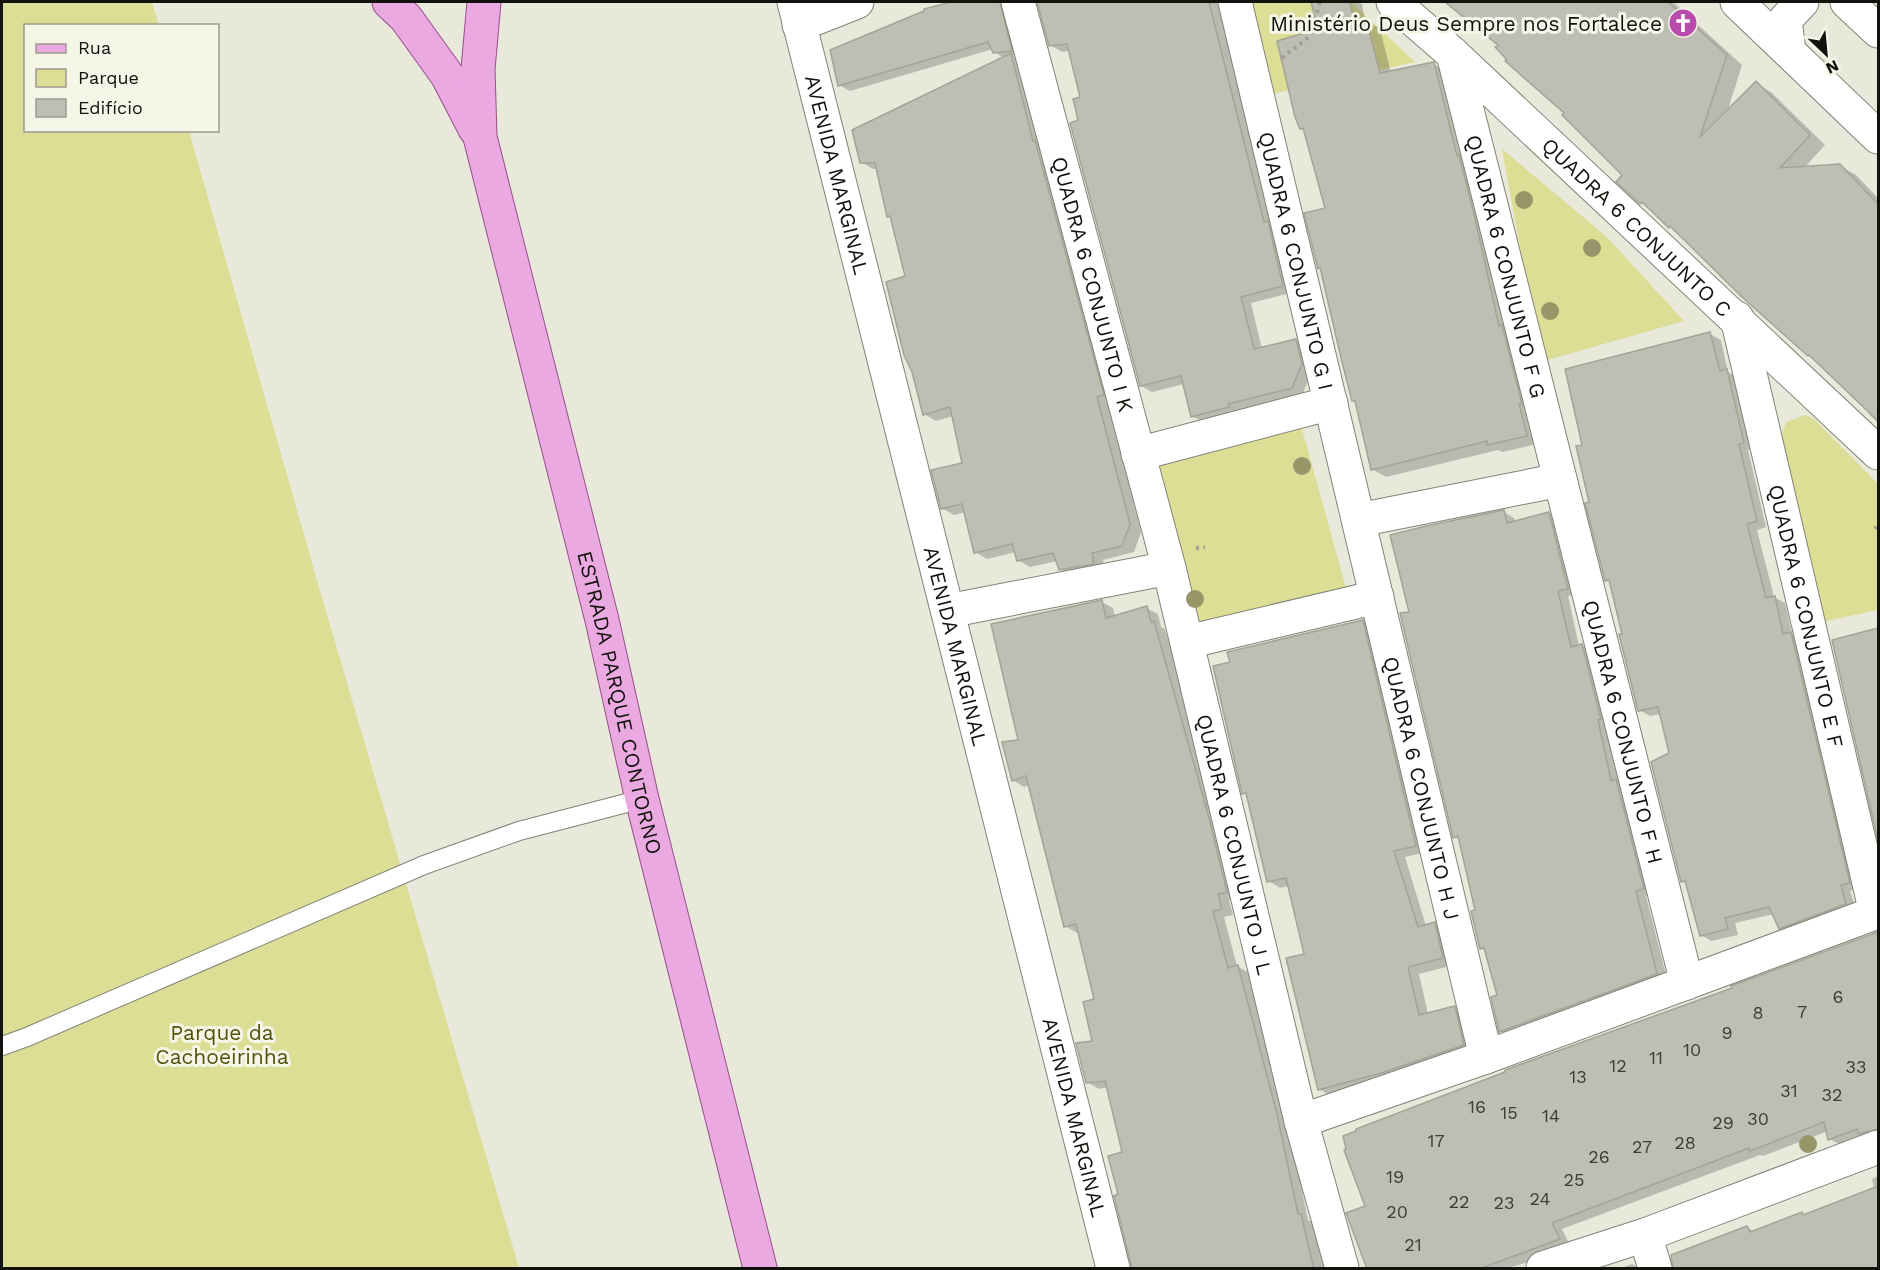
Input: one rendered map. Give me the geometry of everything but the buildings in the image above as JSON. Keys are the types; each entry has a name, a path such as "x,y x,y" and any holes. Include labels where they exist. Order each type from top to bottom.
{"main road":[{"name":"ESTRADA PARQUE CONTORNO","path":"389,2 406,18 447,75 480,137"},
{"name":"ESTRADA PARQUE CONTORNO","path":"484,2 478,69 480,137 602,620 642,799 760,1269"}],"street":[{"path":"797,13 857,2"},
{"name":"QUADRA 6 CONJUNTO I K","path":"1018,2 1169,568"},
{"name":"QUADRA 6 CONJUNTO G I","path":"1235,2 1359,520"},
{"name":"QUADRA 6 CONJUNTO C","path":"1393,2 1453,54 1737,318 1878,453"},
{"path":"1737,2 1878,136"},
{"path":"1789,51 1785,20 1802,2"},
{"path":"1847,2 1878,31"},
{"name":"AVENIDA MARGINAL","path":"797,13 1113,1269"},
{"name":"QUADRA 6 CONJUNTO F G","path":"1453,54 1560,480"},
{"name":"QUADRA 6 CONJUNTO E F","path":"1737,318 1877,912"},
{"path":"1138,454 1332,403"},
{"path":"1359,520 1560,480"},
{"name":"QUADRA 6 CONJUNTO F H","path":"1560,480 1687,983"},
{"name":"QUADRA 6 CONJUNTO H J","path":"1359,520 1486,1057"},
{"path":"948,611 1169,568"},
{"name":"QUADRA 6 CONJUNTO J L","path":"1169,568 1301,1121 1342,1269"},
{"path":"1187,642 1377,597"},
{"path":"1301,1121 1486,1057 1877,912"},
{"path":"1543,1269 1645,1235 1878,1147"},
{"path":"1645,1235 1655,1269"}],"lane":[{"path":"2,1046 424,865 519,831 642,799"}],"path":[{"path":"1255,80 1310,36 1320,2"},
{"path":"1875,529 1878,524"}],"green space":[{"name":"Parque da Cachoeirinha","path":"2,2 152,2 159,24 24,24 24,132 189,132 320,591 519,1268 2,1268"},
{"path":"1252,2 1351,2 1415,62 1272,94 1254,25"},
{"path":"1502,149 1607,237 1684,321 1544,361 1525,275"},
{"path":"1806,415 1815,420 1878,484 1878,610 1822,622 1782,445 1786,422"},
{"path":"1299,418 1346,588 1193,630 1146,460"}],"place":[{"name":"Ministério Deus Sempre nos Fortalece","path":"1683,23"}]}
